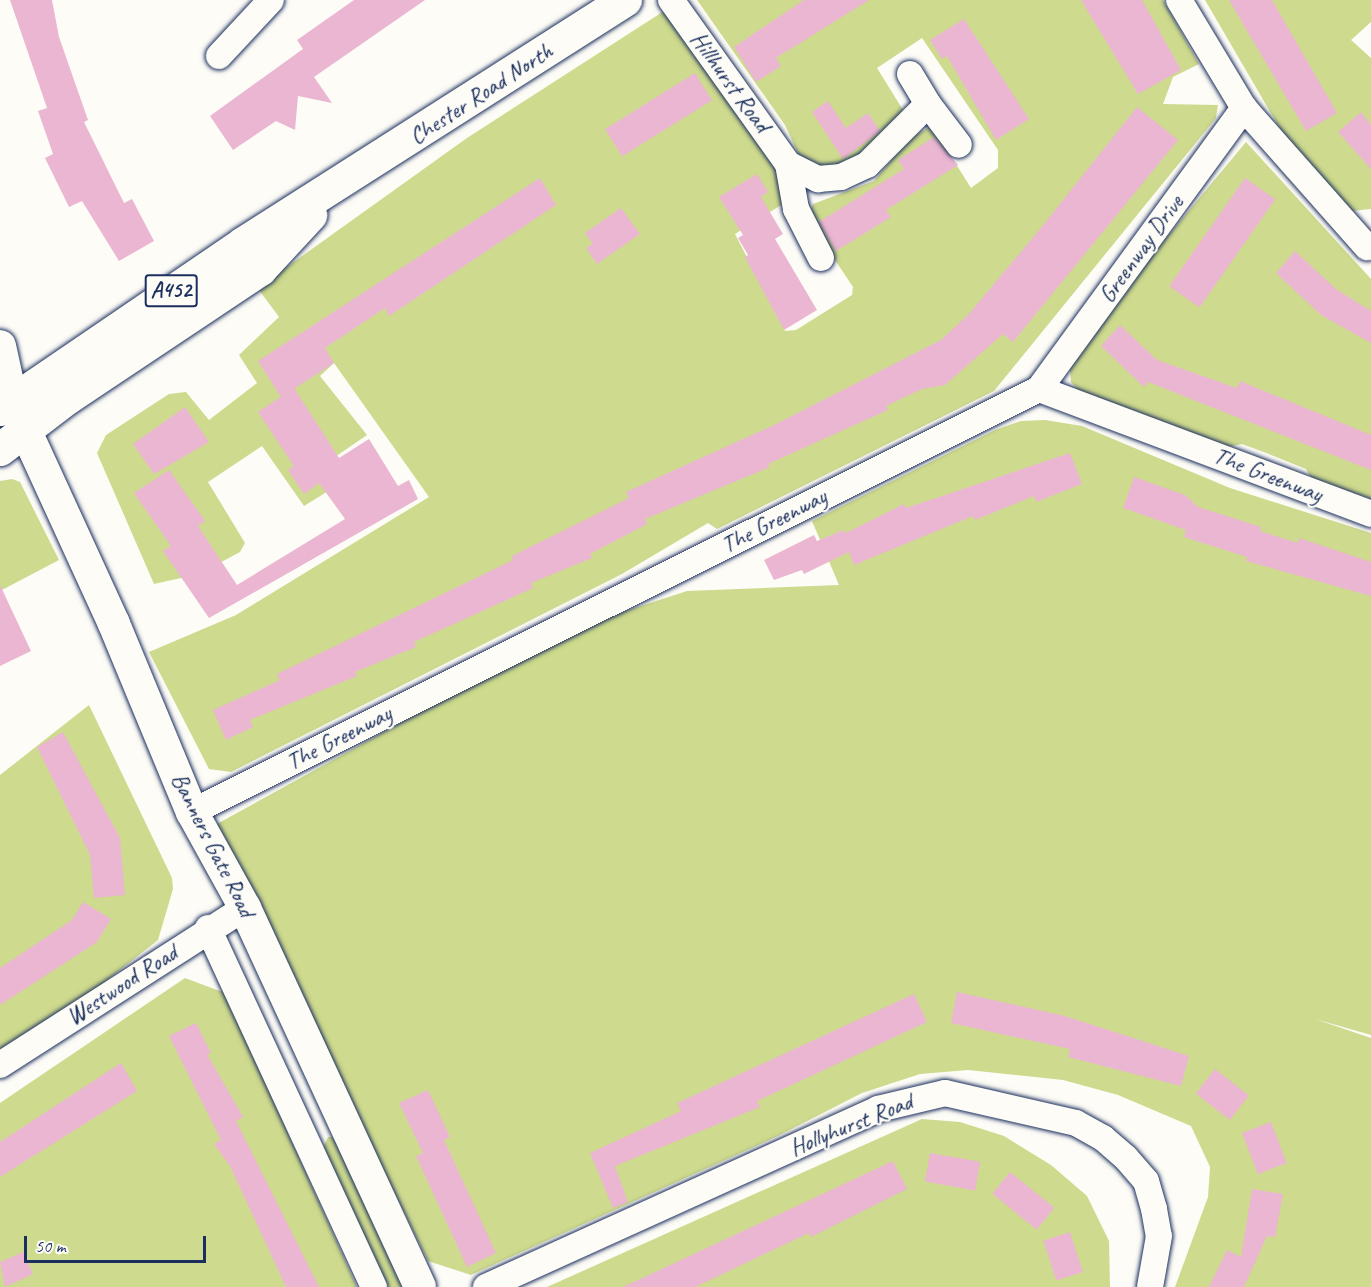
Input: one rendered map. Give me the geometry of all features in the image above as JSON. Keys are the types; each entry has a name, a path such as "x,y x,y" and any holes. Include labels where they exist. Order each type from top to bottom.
{"highway":[{"name":"Chester Road North","path":"6,405 243,243 336,187 625,0"},
{"name":"Chester Road North","path":"12,441 68,397 260,269 336,187"}],"street":[{"path":"219,56 271,0"},
{"name":"Hillhurst Road","path":"671,0 788,164 796,208 821,258"},
{"path":"1179,0 1244,108 1370,246"},
{"path":"910,74 928,104 959,145"},
{"name":"Hillhurst Road","path":"788,164 818,179 841,177 867,165 928,104"},
{"name":"Greenway Drive","path":"1039,389 1244,108"},
{"name":"Banners Gate Road","path":"0,345 12,441 114,624 192,812 245,908 420,1287"},
{"name":"The Greenway","path":"192,812 1039,389 1371,514"},
{"name":"Westwood Road","path":"0,1065 208,928 245,908"},
{"name":"Banners Gate Road","path":"208,928 374,1287"},
{"name":"Hollyhurst Road","path":"486,1287 878,1109 945,1093 1076,1123 1103,1138 1126,1158 1146,1181 1154,1209 1159,1236 1150,1287"}],"green space":[{"path":"697,0 1163,0 1199,64 1173,77 1163,104 1218,105 1216,118 994,391 717,529 708,523 622,574 231,772 209,769 149,652 236,615 429,497 334,363 320,376 367,435 332,459 346,480 304,506 262,446 208,482 245,543 240,552 199,574 154,584 97,453 106,435 169,394 186,392 209,420 257,383 239,355 279,317 259,290 284,269 467,138 664,11 777,160 786,202 735,234 785,331 796,330 852,295 853,287 807,218 813,204 874,181 910,138 932,126 971,188 998,168 998,150 922,38 877,68 903,110 901,116 847,167 804,166 785,125"},
{"path":"1205,0 1371,0 1371,22 1351,40 1371,58 1371,209 1351,211 1293,151"},
{"path":"1246,142 1371,279 1371,499 1311,478 1306,469 1269,454 1242,444 1228,447 1078,390 1071,382 1069,355"},
{"path":"1045,420 1082,426 1230,488 1371,533 1371,1035 1315,1019 1371,1038 1371,1287 1175,1287 1208,1197 1210,1167 1191,1126 1118,1095 1063,1080 968,1070 920,1074 862,1093 776,1137 471,1275 428,1261 215,825 573,628 687,591 839,585 812,521 995,430 1021,421"},
{"path":"12,479 20,482 59,560 0,591 0,481"},
{"path":"89,705 172,878 173,889 158,940 102,984 0,1049 0,775"},
{"path":"185,978 225,993 357,1287 0,1287 0,1103"},
{"path":"922,1119 960,1122 1004,1136 1051,1165 1087,1196 1109,1241 1110,1287 547,1287"},
{"path":"328,1137 341,1137 409,1287 385,1287 322,1150"}],"building":[{"path":"10,0 52,0 59,37 88,120 84,122 124,203 132,199 154,241 119,261 82,201 69,207 45,158 53,154 38,111 47,108"},
{"path":"354,0 425,0 314,77 332,103 298,96 295,130 276,121 233,150 210,116 303,49 297,40"},
{"path":"804,0 869,0 776,58 781,66 756,82 734,47"},
{"path":"1081,0 1142,0 1181,70 1138,94"},
{"path":"1229,0 1272,0 1337,113 1306,131"},
{"path":"964,19 1029,119 996,140 947,56 942,59 930,40"},
{"path":"695,73 712,100 622,156 605,129"},
{"path":"828,101 846,128 868,113 880,131 843,159 812,112"},
{"path":"1137,107 1178,140 1013,342 1003,334 945,385 922,389 886,406 888,410 768,464 770,467 645,519 647,524 590,554 592,558 531,583 533,588 414,642 416,647 355,672 357,676 250,720 253,727 226,740 213,710 280,680 277,674 513,560 512,556 629,498 626,492 772,426 941,340 968,315"},
{"path":"1361,112 1371,125 1371,169 1338,132"},
{"path":"934,137 958,165 886,210 891,217 836,251 819,222 904,169 898,160"},
{"path":"757,174 768,192 761,197 783,234 775,239 817,310 784,330 745,257 748,255 738,238 743,235 719,197"},
{"path":"540,178 556,205 389,316 385,308 325,348 334,363 281,397 258,361"},
{"path":"1245,178 1275,199 1200,307 1169,286"},
{"path":"621,208 640,234 597,264 586,248 593,244 585,233"},
{"path":"1295,251 1336,289 1371,311 1371,343 1321,315 1276,273"},
{"path":"1120,325 1157,360 1237,388 1240,381 1371,435 1371,470 1148,382 1144,387 1101,346"},
{"path":"294,388 339,458 369,439 398,486 409,480 418,499 209,618 163,551 171,546 134,493 169,470 205,521 198,526 237,585 345,519 319,483 304,494 288,470 294,466 258,412"},
{"path":"185,407 209,442 154,474 133,444"},
{"path":"1070,453 1082,484 1036,502 1034,496 975,520 973,516 854,565 849,552 804,574 802,570 774,580 764,560 814,535 817,541 844,530 846,533 904,504 906,508"},
{"path":"1134,477 1185,495 1198,507 1261,527 1260,531 1298,543 1299,538 1371,562 1371,596 1246,561 1247,557 1184,537 1186,530 1123,508"},
{"path":"0,585 31,651 0,666"},
{"path":"63,732 120,838 125,895 94,898 90,855 37,747"},
{"path":"83,902 111,919 97,942 0,1005 0,968 72,920"},
{"path":"957,992 1065,1016 1189,1056 1181,1086 1068,1057 1070,1049 951,1023"},
{"path":"914,994 927,1022 757,1101 760,1107 615,1166 628,1202 613,1208 590,1153 681,1111 677,1103"},
{"path":"196,1023 211,1053 207,1054 243,1117 236,1121 319,1287 286,1287 230,1166 214,1144 221,1140 169,1036"},
{"path":"121,1063 137,1091 0,1177 0,1142"},
{"path":"1215,1069 1249,1095 1230,1120 1196,1093"},
{"path":"428,1090 450,1137 444,1140 496,1253 467,1267 416,1156 423,1153 399,1103"},
{"path":"1271,1122 1287,1163 1258,1174 1242,1133"},
{"path":"930,1153 980,1162 975,1190 925,1182"},
{"path":"893,1161 907,1189 811,1237 809,1233 695,1287 623,1287"},
{"path":"1010,1172 1054,1208 1037,1230 992,1194"},
{"path":"1252,1189 1283,1194 1275,1237 1267,1236 1244,1287 1209,1287 1227,1250 1241,1257"},
{"path":"1070,1232 1083,1272 1056,1281 1043,1241"},
{"path":"23,1252 33,1274 5,1287 0,1262"}]}
